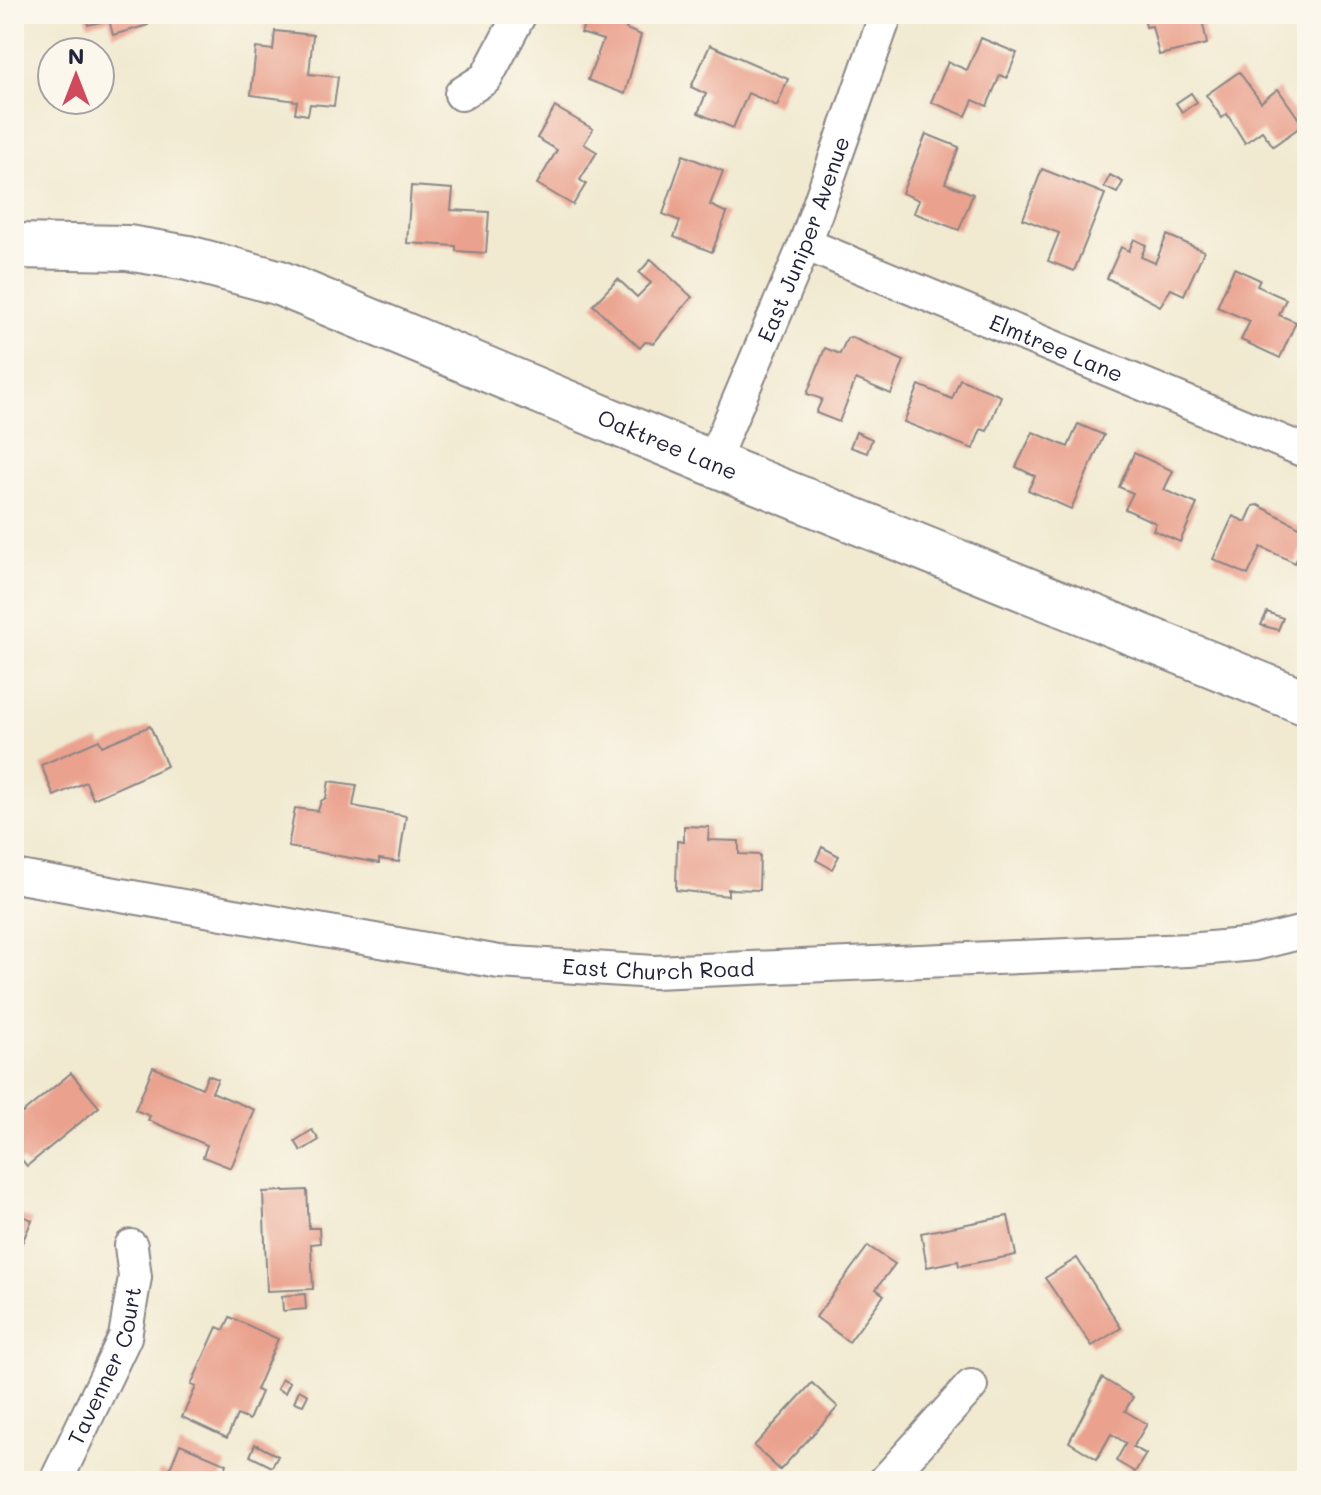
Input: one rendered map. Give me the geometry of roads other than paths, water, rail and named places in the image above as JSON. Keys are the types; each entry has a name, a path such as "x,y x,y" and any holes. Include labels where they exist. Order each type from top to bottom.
{"street":[{"path":"461,94 486,78 520,14"},
{"name":"East Juniper Avenue","path":"712,463 805,244 886,14"},
{"name":"Elmtree Lane","path":"805,244 1307,452"},
{"name":"Oaktree Lane","path":"14,246 128,248 188,258 277,282 712,463 1307,703"},
{"name":"East Church Road","path":"14,876 499,962 654,972 1188,950 1255,944 1307,931"},
{"name":"Tavenner Court","path":"56,1481 125,1337 135,1277 131,1246"},
{"path":"885,1481 971,1386"}]}
